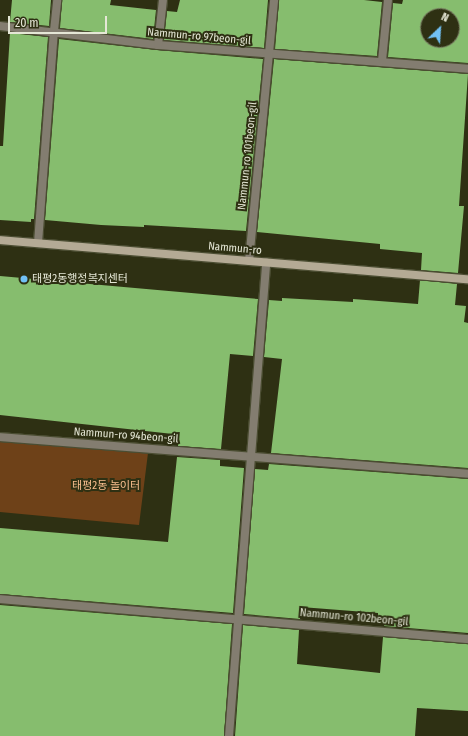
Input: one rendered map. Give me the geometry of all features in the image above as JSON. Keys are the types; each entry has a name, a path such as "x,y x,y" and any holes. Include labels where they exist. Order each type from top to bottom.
{"main road":[{"name":"Nammun-ro","path":"0,240 468,279"}],"street":[{"path":"38,243 57,0"},
{"path":"158,45 163,0"},
{"name":"Nammun-ro 101beon-gil","path":"249,261 274,0"},
{"path":"382,61 388,0"},
{"name":"Nammun-ro 97beon-gil","path":"0,26 54,31 158,45 270,54"},
{"path":"270,54 382,61 468,69"},
{"path":"229,736 266,262"},
{"name":"Nammun-ro 94beon-gil","path":"0,437 251,457"},
{"path":"251,457 468,474"},
{"path":"0,599 238,618"},
{"name":"Nammun-ro 102beon-gil","path":"238,618 468,639"}],"green space":[{"name":"태평2동 놀이터","path":"0,441 148,453 139,525 0,512"}],"building":[{"path":"12,0 51,0 49,26 10,22"},
{"path":"62,0 111,0 110,5 156,10 153,39 60,28"},
{"path":"180,0 268,0 264,48 164,40 167,11 177,12"},
{"path":"279,0 364,0 382,2 377,56 275,49"},
{"path":"403,0 468,0 468,63 388,57 393,3 402,4"},
{"path":"10,33 48,37 34,219 31,219 31,222 0,220 0,146 3,146"},
{"path":"59,39 157,50 263,59 246,231 144,225 144,227 101,225 45,220"},
{"path":"274,59 468,74 459,206 464,206 458,273 421,270 422,253 380,249 380,244 257,232"},
{"path":"0,276 258,299 253,356 230,354 221,449 178,446 178,442 172,441 173,434 0,415"},
{"path":"420,280 457,284 455,305 466,306 464,322 468,323 468,468 271,453 282,359 264,357 269,300 282,301 282,298 353,302 353,299 418,304"},
{"path":"177,457 220,460 220,466 244,468 233,613 0,594 0,528 168,542"},
{"path":"269,464 468,479 468,633 384,626 385,617 378,616 378,613 301,607 300,619 244,614 255,469 268,470"},
{"path":"0,605 232,624 224,736 0,736"},
{"path":"243,625 299,630 297,664 380,673 383,637 468,644 468,711 417,708 415,736 235,736"}],"place":[{"name":"태평2동행정복지센터","path":"24,279"}]}
